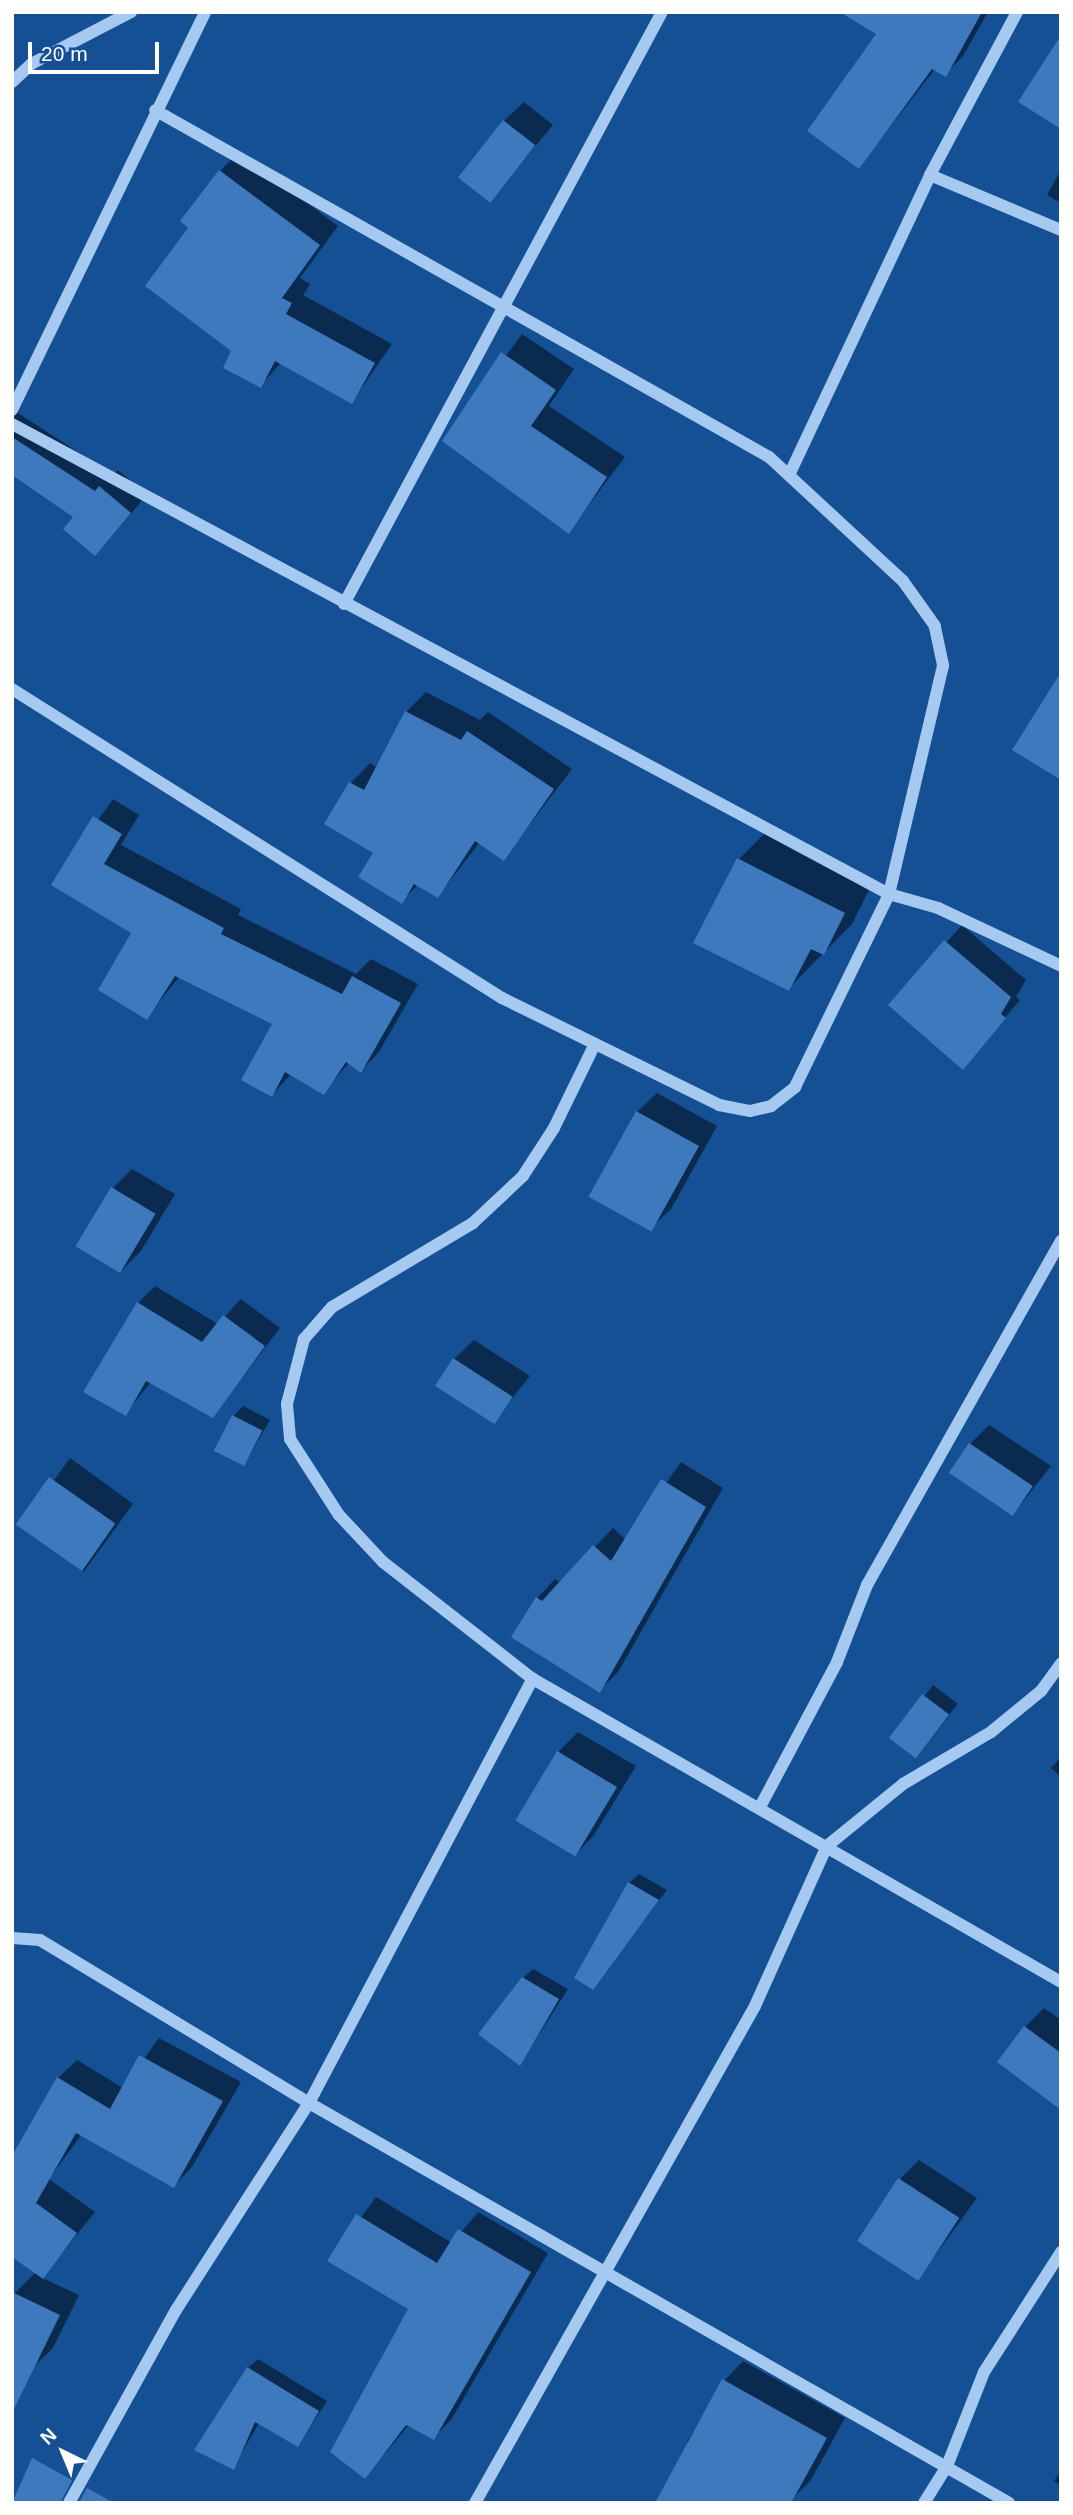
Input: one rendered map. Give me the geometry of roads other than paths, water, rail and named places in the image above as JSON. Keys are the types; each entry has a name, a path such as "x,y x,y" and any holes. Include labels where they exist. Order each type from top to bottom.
{"street":[{"path":"12,82 31,64 131,12"},
{"path":"12,410 155,110 205,12"},
{"path":"344,604 662,12"},
{"path":"791,471 930,175 1017,12"},
{"path":"12,67 31,64"},
{"path":"12,689 502,998 593,1048 719,1105 750,1111 771,1106 795,1087 889,894 943,665 935,626 903,581 791,471 155,110"},
{"path":"930,175 1061,230"},
{"path":"12,424 889,894 938,908 1061,966"},
{"path":"593,1048 554,1128 523,1176 473,1223 331,1307 304,1339 287,1404 290,1439 338,1516 383,1562 534,1679 1061,1982"},
{"path":"760,1807 837,1662 867,1586 1061,1241"},
{"path":"475,2503 603,2270 755,2007 827,1846 903,1784 991,1732 1041,1691 1061,1663"},
{"path":"69,2503 176,2310 309,2102 534,1679"},
{"path":"12,1938 40,1940 309,2102 1009,2503"},
{"path":"924,2503 947,2466 984,2372 1061,2252"}]}
